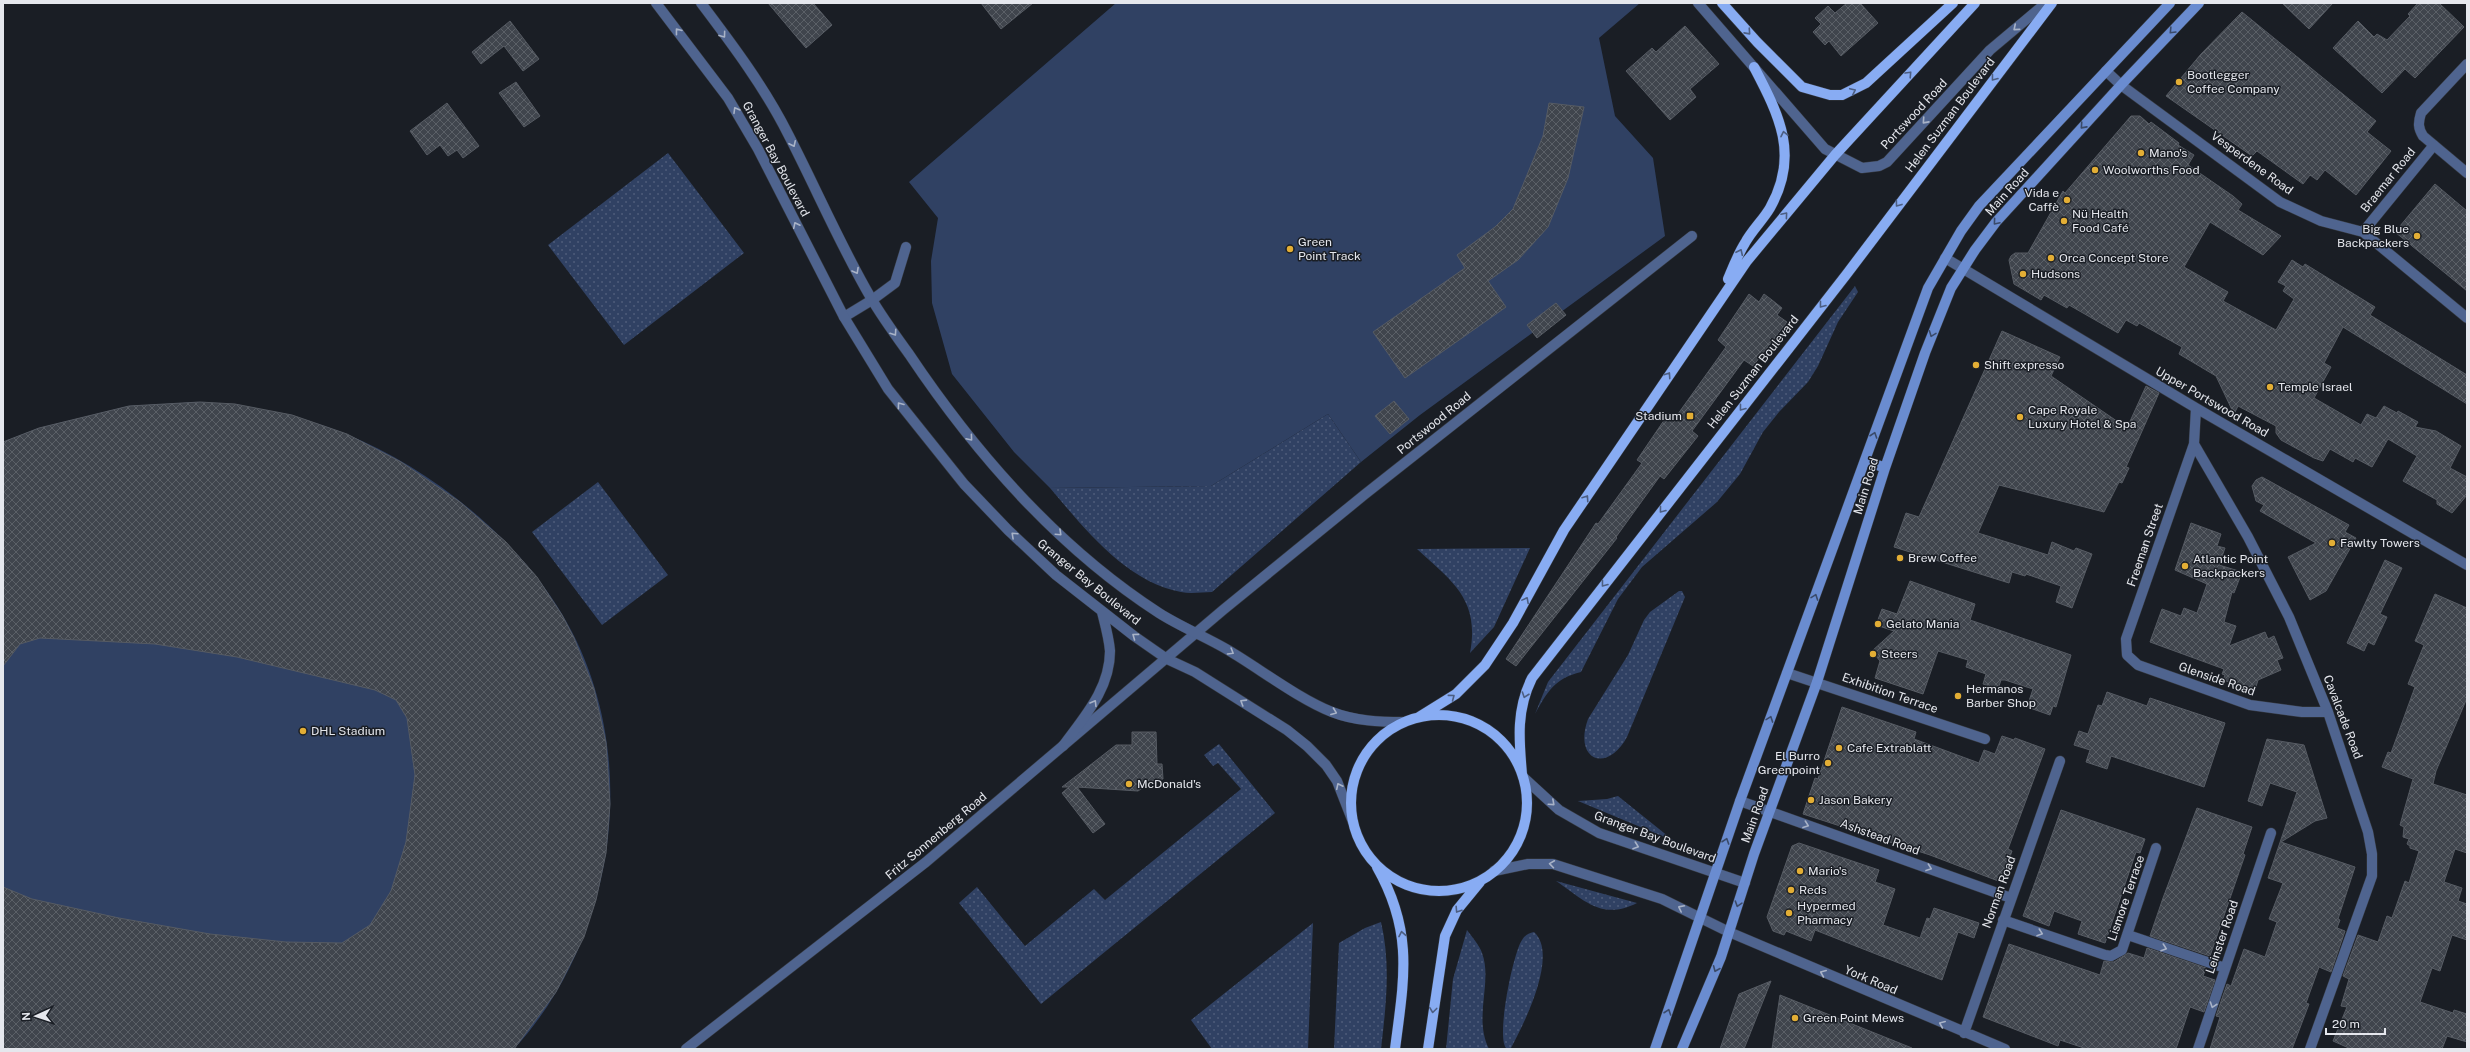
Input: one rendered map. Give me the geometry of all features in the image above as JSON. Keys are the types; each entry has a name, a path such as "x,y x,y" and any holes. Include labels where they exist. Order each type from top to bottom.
{"main road":[{"path":"1722,3 1757,42 1802,87 1830,95 1842,95 1866,84 1953,3"},
{"name":"Helen Suzman Boulevard","path":"1395,1049 1403,989 1404,947 1398,916 1390,894 1362,845 1353,822 1352,790 1362,761 1383,735 1404,722 1418,717 1456,694 1485,665 1513,623 1564,530 1718,300 1764,239 1835,155 1975,3"},
{"name":"Helen Suzman Boulevard","path":"1371,859 1397,880 1420,888 1452,890 1482,879 1494,871 1510,855 1523,829 1527,803 1523,775 1519,722 1526,690 1532,678 1846,275 2052,3"},
{"name":"Main Road","path":"1655,1049 1740,801 1915,319 1928,288 1945,258 1979,206 2170,3"},
{"name":"Main Road","path":"1682,1049 1729,932 1769,812 1817,682 1885,468 1941,311 1962,269 1996,222 2121,85 2199,3"},
{"path":"1718,300 1745,243 1771,206 1784,166 1786,151 1783,130 1771,99 1754,67"},
{"path":"1865,460 1885,468"},
{"name":"Helen Suzman Boulevard","path":"1418,717 1450,715 1483,726 1504,743 1523,775"},
{"name":"Helen Suzman Boulevard","path":"1428,1049 1446,936 1457,910 1482,879"}],"street":[{"name":"Granger Bay Boulevard","path":"656,3 728,98 758,149 844,317 888,389 964,484 1056,575 1102,612 1167,658 1195,672 1287,730 1307,746 1326,765 1337,781 1353,822"},
{"name":"Granger Bay Boulevard","path":"701,3 748,68 787,131 840,243 872,300 945,409 1031,508 1082,555 1120,586 1160,614 1225,648 1331,712 1365,720 1404,722"},
{"name":"Portswood Road","path":"1698,3 1817,140 1835,155 1867,169 1887,162 1990,50 2046,3"},
{"name":"Braemar Road","path":"2467,64 2420,113 2419,129 2434,145 2467,173"},
{"name":"Vesperdene Road","path":"2106,71 2121,85 2280,202 2321,221 2363,232 2467,318"},
{"name":"Braemar Road","path":"2363,232 2434,145"},
{"name":"Portswood Road","path":"1196,634 1441,433 1692,236"},
{"path":"844,317 872,300 895,283 906,247"},
{"name":"Upper Portswood Road","path":"1945,258 2196,408 2467,565"},
{"path":"2194,444 2196,408"},
{"name":"Freeman Street","path":"2127,655 2126,639 2194,444"},
{"name":"Cavalcade Road","path":"2194,444 2248,537 2289,617 2328,712 2368,832 2372,854 2372,876 2310,1049"},
{"path":"1063,746 1096,701 1108,674 1110,650 1102,612"},
{"name":"Fritz Sonnenberg Road","path":"686,1049 926,862 1196,634"},
{"name":"Glenside Road","path":"2127,655 2138,665 2250,705 2302,712 2328,712"},
{"name":"Exhibition Terrace","path":"1787,673 1984,739"},
{"name":"Norman Road","path":"1964,1033 2060,761"},
{"name":"Granger Bay Boulevard","path":"1523,775 1559,810 1577,822 1624,842 1745,883"},
{"name":"Ashstead Road","path":"1740,801 2011,898"},
{"name":"Leinster Road","path":"2198,1049 2271,833"},
{"name":"Lismore Terrace","path":"2003,920 2105,955 2117,953 2122,950 2128,935 2156,848"},
{"path":"1494,871 1528,864 1553,864 1662,899 1729,932"},
{"name":"York Road","path":"1729,932 2004,1049"},
{"path":"2128,935 2225,968"}],"shaded area":[{"name":"Green Point Track","path":"1116,3 1640,3 1599,38 1615,116 1653,158 1665,236 1420,415 1361,462 1328,414 1211,486 1050,488 1014,452 952,374 932,303 931,261 938,218 909,182"},
{"path":"668,153 744,253 624,345 548,245"},
{"path":"1855,286 1858,292 1838,322 1818,366 1808,382 1779,412 1763,432 1740,474 1717,502 1642,567 1618,599 1581,672 1558,682 1548,693 1535,714 1548,682"},
{"name":"DHL Stadium","path":"200,402 274,413 328,427 377,448 439,485 495,532 543,585 562,614 588,667 603,723 610,781 608,839 597,896 577,952 550,1003 514,1049 3,1049 3,442 39,428 129,406"},
{"path":"1328,414 1361,462 1212,592 1181,592 1161,586 1142,577 1124,565 1092,536 1050,488 1211,486"},
{"path":"598,482 668,575 602,625 532,532"},
{"path":"1530,548 1494,627 1470,653 1472,635 1471,619 1461,594 1452,582 1417,549"},
{"path":"1679,591 1682,591 1685,597 1627,737 1619,749 1610,756 1602,758 1594,757 1588,752 1585,744 1585,733 1588,719 1628,655 1644,620 1650,612"},
{"path":"1219,744 1275,813 1041,1004 959,903 977,887 1025,946 1094,889 1105,900 1241,789 1218,763 1213,766 1204,755"},
{"path":"1618,796 1674,841 1578,801 1607,799"},
{"path":"1556,881 1637,903 1625,908 1614,910 1603,909 1585,901"},
{"path":"1381,922 1386,954 1387,985 1381,1049 1334,1049 1339,943 1365,928"},
{"path":"1313,923 1308,1049 1212,1049 1191,1020"},
{"path":"1467,930 1480,947 1485,964 1483,1025 1489,1049 1446,1049 1453,979"},
{"path":"1534,932 1541,942 1543,956 1541,972 1531,1007 1524,1023 1511,1048 1507,1049 1504,1043 1503,1030 1510,978 1518,948 1522,940 1527,934"}],"building":[{"path":"768,3 813,3 832,25 806,48"},
{"path":"981,3 1033,3 1001,29"},
{"path":"1847,3 1860,3 1878,23 1841,56 1829,41 1825,45 1813,32 1821,24 1815,18 1828,6 1835,13"},
{"path":"2282,3 2333,3 2309,29"},
{"path":"2418,3 2439,3 2464,27 2415,78 2405,69 2382,93 2333,48 2358,21 2374,37 2377,34 2387,40 2410,16 2408,14"},
{"path":"2242,12 2376,121 2367,132 2391,151 2356,195 2325,170 2317,180 2310,175 2303,184 2257,151 2252,156 2166,96 2201,54"},
{"path":"510,21 539,59 523,71 504,46 481,64 472,52"},
{"path":"1685,26 1719,64 1690,89 1696,97 1670,120 1626,71 1652,48 1656,52"},
{"path":"516,82 540,116 524,127 499,93"},
{"path":"447,103 479,146 463,158 457,150 448,156 440,145 427,155 410,131"},
{"path":"1549,103 1584,107 1568,178 1548,227 1518,260 1488,281 1506,307 1405,378 1373,332 1465,268 1457,255 1495,227 1513,209 1543,136"},
{"path":"2131,116 2140,116 2149,124 2151,122 2179,143 2178,145 2194,155 2188,165 2233,196 2242,204 2238,210 2281,236 2263,255 2210,222 2184,267 2228,292 2223,301 2276,330 2294,299 2283,291 2286,286 2278,282 2292,260 2303,267 2305,264 2375,307 2370,315 2467,375 2467,404 2343,327 2324,363 2331,367 2314,398 2361,425 2367,414 2376,418 2384,406 2397,413 2398,411 2418,422 2415,427 2436,431 2461,446 2450,468 2467,477 2467,495 2452,513 2437,504 2437,500 2403,481 2417,456 2388,439 2372,467 2355,458 2353,462 2330,449 2323,461 2314,458 2281,440 2276,433 2276,426 2238,406 2234,414 2216,376 2179,354 2182,347 2139,323 2137,326 2126,320 2118,333 2069,305 2067,308 2044,295 2041,300 2014,284 2009,260 2011,256 2015,253 2028,253 2063,191 2065,193"},
{"path":"2435,184 2467,211 2467,291 2395,232"},
{"name":"Stadium","path":"1749,294 1759,302 1764,294 1782,308 1777,315 1787,322 1753,366 1744,360 1692,431 1698,436 1664,479 1660,476 1616,537 1617,538 1516,666 1506,659 1596,523 1598,524 1642,463 1637,460 1669,413 1675,418 1726,347 1718,340"},
{"path":"1556,303 1566,315 1537,338 1527,325"},
{"path":"2002,331 2060,357 2051,376 2127,428 2146,386 2159,393 2126,467 2129,468 2122,483 2119,482 2104,512 1999,485 1978,533 2048,555 2052,542 2074,551 2076,548 2092,554 2072,608 2056,602 2061,586 2026,574 2025,576 2012,572 2009,583 1894,547 1906,513 1919,517"},
{"path":"1394,401 1409,419 1390,434 1375,416"},
{"name":"DHL Stadium","path":"200,402 235,404 292,415 347,434 401,462 460,502 506,542 537,577 562,615 574,638 594,689 606,743 610,804 606,853 596,900 584,937 556,992 514,1049 3,1049 3,887 32,899 119,918 210,934 286,942 342,943 370,925 391,891 406,842 415,775 407,718 396,700 375,690 237,657 155,644 40,638 20,644 3,666 3,442 39,428 129,406"},
{"name":"Fawlty Towers","path":"2262,477 2349,525 2345,532 2356,538 2326,591 2310,600 2288,557 2316,543 2260,511 2264,505 2256,501 2252,486 2256,480"},
{"path":"2191,523 2221,534 2217,546 2225,548 2219,565 2242,572 2234,593 2232,592 2224,622 2236,626 2229,646 2265,632 2268,639 2274,636 2283,658 2277,660 2281,670 2258,680 2255,690 2223,680 2225,675 2222,674 2224,669 2150,642 2162,609 2181,616 2184,608 2197,613 2207,584 2175,570"},
{"path":"2385,560 2402,568 2380,614 2387,617 2374,645 2368,642 2364,651 2347,643"},
{"path":"1910,581 1975,604 1970,620 2071,655 2056,707 2053,706 2050,715 2027,707 2033,689 2005,680 2001,680 1998,689 1983,684 1986,674 1966,667 1968,660 1938,651 1923,694 1875,678 1880,661 1872,651 1894,631 1876,625 1882,609 1897,614"},
{"path":"2435,594 2467,608 2467,698 2436,771 2433,784 2467,795 2467,853 2455,849 2444,882 2462,888 2458,901 2467,904 2467,940 2452,935 2440,971 2432,968 2420,1002 2453,1013 2454,1010 2467,1014 2467,1042 2447,1036 2442,1049 2351,1049 2333,1041 2347,1007 2341,1006 2349,979 2343,976 2358,935 2378,942 2387,916 2392,918 2405,881 2409,883 2419,851 2410,848 2407,844 2409,839 2403,837 2404,827 2400,825 2413,779 2382,767 2388,752 2391,753 2415,687 2408,684 2424,645 2415,641"},
{"path":"2107,692 2147,706 2150,698 2225,723 2204,787 2111,756 2107,769 2086,762 2090,750 2074,745 2079,731 2088,734 2098,705 2102,706"},
{"path":"1842,707 1916,732 1914,739 1979,763 1984,750 1995,754 2002,736 2014,740 2015,738 2045,749 2008,849 2012,851 2001,882 1930,855 1803,814 1815,778 1818,779"},
{"name":"McDonald's","path":"1132,732 1156,732 1157,764 1162,764 1163,779 1154,780 1138,791 1077,787 1105,824 1093,833 1062,793 1069,787 1062,787 1116,745 1132,745"},
{"path":"2267,739 2304,745 2327,818 2315,821 2281,842 2355,867 2338,919 2340,920 2337,928 2345,931 2331,972 2319,967 2306,1003 2309,1004 2292,1049 2210,1049 2220,1017 2216,1016 2227,984 2231,986 2244,949 2265,957 2277,922 2269,919 2283,883 2268,878 2297,792 2270,783 2262,806 2248,801"},
{"path":"2197,808 2252,827 2243,854 2245,855 2210,956 2150,936"},
{"path":"2061,810 2145,839 2140,853 2136,852 2105,943 2078,934 2082,921 2054,911 2049,926 2023,916"},
{"path":"1799,843 1879,870 1875,882 1895,889 1883,925 1920,938 1927,918 1930,919 1934,908 1979,923 1974,938 1958,932 1942,980 1815,930 1811,941 1786,931 1784,935 1773,931 1767,917 1792,846"},
{"path":"2009,944 2100,975 2104,961 2114,962 2128,953 2144,958 2147,948 2206,968 2203,976 2215,980 2204,1012 2190,1007 2176,1049 2087,1049 2060,1040 2058,1046 1983,1017"},
{"path":"1771,981 1744,1049 1720,1049 1739,994"},
{"path":"1780,995 1912,1048 1912,1049 1772,1049"}],"place":[{"name":"Bootlegger Coffee Company","path":"2179,82"},
{"name":"Mano's","path":"2141,153"},
{"name":"Woolworths Food","path":"2095,170"},
{"name":"Vida e Caffè","path":"2067,200"},
{"name":"Nü Health Food Café","path":"2064,221"},
{"name":"Big Blue Backpackers","path":"2417,236"},
{"name":"Green Point Track","path":"1290,249"},
{"name":"Orca Concept Store","path":"2051,258"},
{"name":"Hudsons","path":"2023,274"},
{"name":"Shift expresso","path":"1976,365"},
{"name":"Temple Israel","path":"2270,387"},
{"name":"Stadium","path":"1690,416"},
{"name":"Cape Royale Luxury Hotel & Spa","path":"2020,417"},
{"name":"Fawlty Towers","path":"2332,543"},
{"name":"Brew Coffee","path":"1900,558"},
{"name":"Atlantic Point Backpackers","path":"2185,566"},
{"name":"Gelato Mania","path":"1878,624"},
{"name":"Steers","path":"1873,654"},
{"name":"Hermanos Barber Shop","path":"1958,696"},
{"name":"DHL Stadium","path":"303,731"},
{"name":"Cafe Extrablatt","path":"1839,748"},
{"name":"El Burro Greenpoint","path":"1828,763"},
{"name":"McDonald's","path":"1129,784"},
{"name":"Jason Bakery","path":"1811,800"},
{"name":"Mario's","path":"1800,871"},
{"name":"Reds","path":"1791,890"},
{"name":"Hypermed Pharmacy","path":"1789,913"},
{"name":"Green Point Mews","path":"1795,1018"}]}
